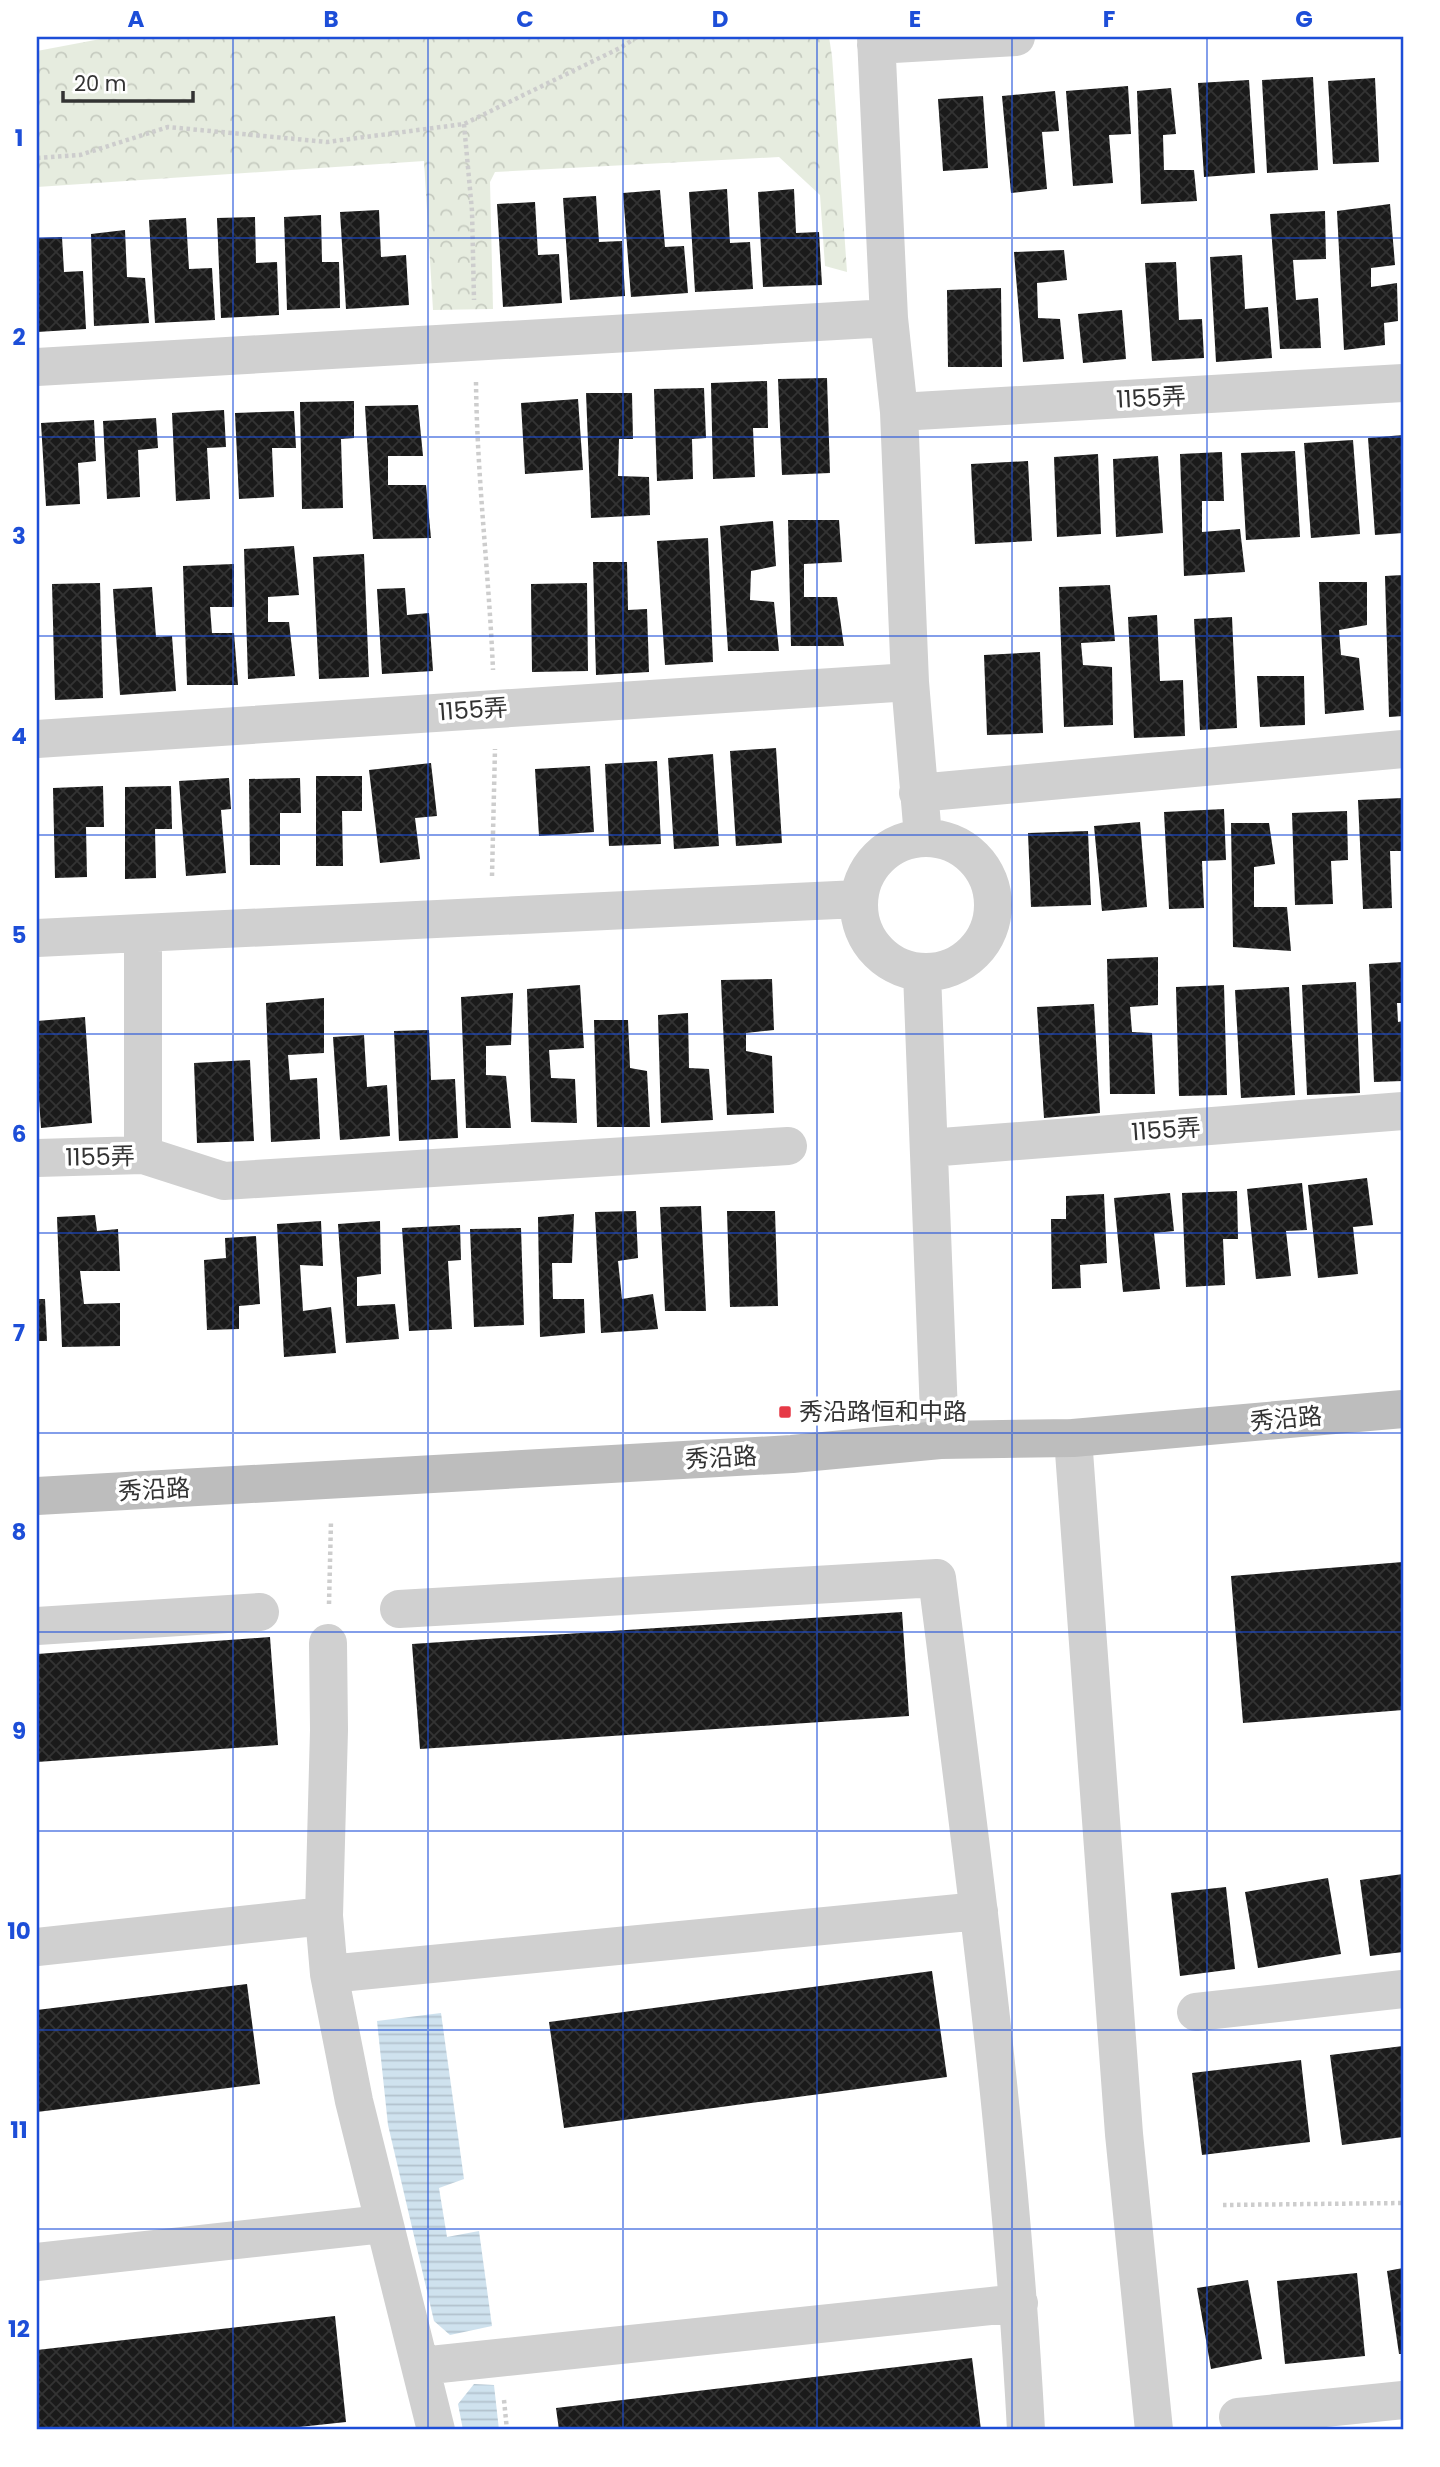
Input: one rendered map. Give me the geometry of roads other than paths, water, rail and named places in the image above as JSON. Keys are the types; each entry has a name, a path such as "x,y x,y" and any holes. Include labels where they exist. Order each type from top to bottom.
{"main road":[{"name":"秀沿路","path":"37,1496 792,1454 940,1440 1073,1438 1403,1409"}],"street":[{"path":"923,837 910,682 899,412 889,317 876,41 1016,37"},
{"path":"37,367 889,317"},
{"name":"1155弄","path":"899,412 1403,383"},
{"name":"1155弄","path":"37,739 910,682"},
{"path":"918,793 1403,749"},
{"path":"923,837 950,841 972,854 984,869 993,891 995,907 981,945 964,962 947,970 922,973 902,969 881,957 862,930 858,899 868,868 875,859 892,846 923,837"},
{"path":"37,938 858,899"},
{"path":"143,933 143,1155"},
{"path":"922,973 940,1440"},
{"name":"1155弄","path":"929,1148 1403,1111"},
{"name":"1155弄","path":"37,1158 143,1155 224,1181 788,1146"},
{"path":"1073,1438 1124,2134 1154,2430"},
{"path":"399,1609 937,1578 979,1911 1019,2303 1026,2430"},
{"path":"37,1626 260,1612"},
{"path":"328,1643 324,1916 329,1973 354,2101 436,2430"},
{"path":"329,1973 979,1911"},
{"path":"37,1947 324,1916"},
{"path":"1196,2012 1403,1989"},
{"path":"37,2262 383,2224"},
{"path":"421,2366 1019,2303"},
{"path":"1238,2417 1403,2400"}],"water":[{"path":"441,2013 464,2179 439,2188 447,2237 479,2231 492,2326 450,2335 434,2321 388,2125 377,2021"},
{"path":"474,2384 494,2385 499,2430 463,2430 458,2404"}],"place":[{"name":"秀沿路恒和中路","path":"785,1412"}]}
